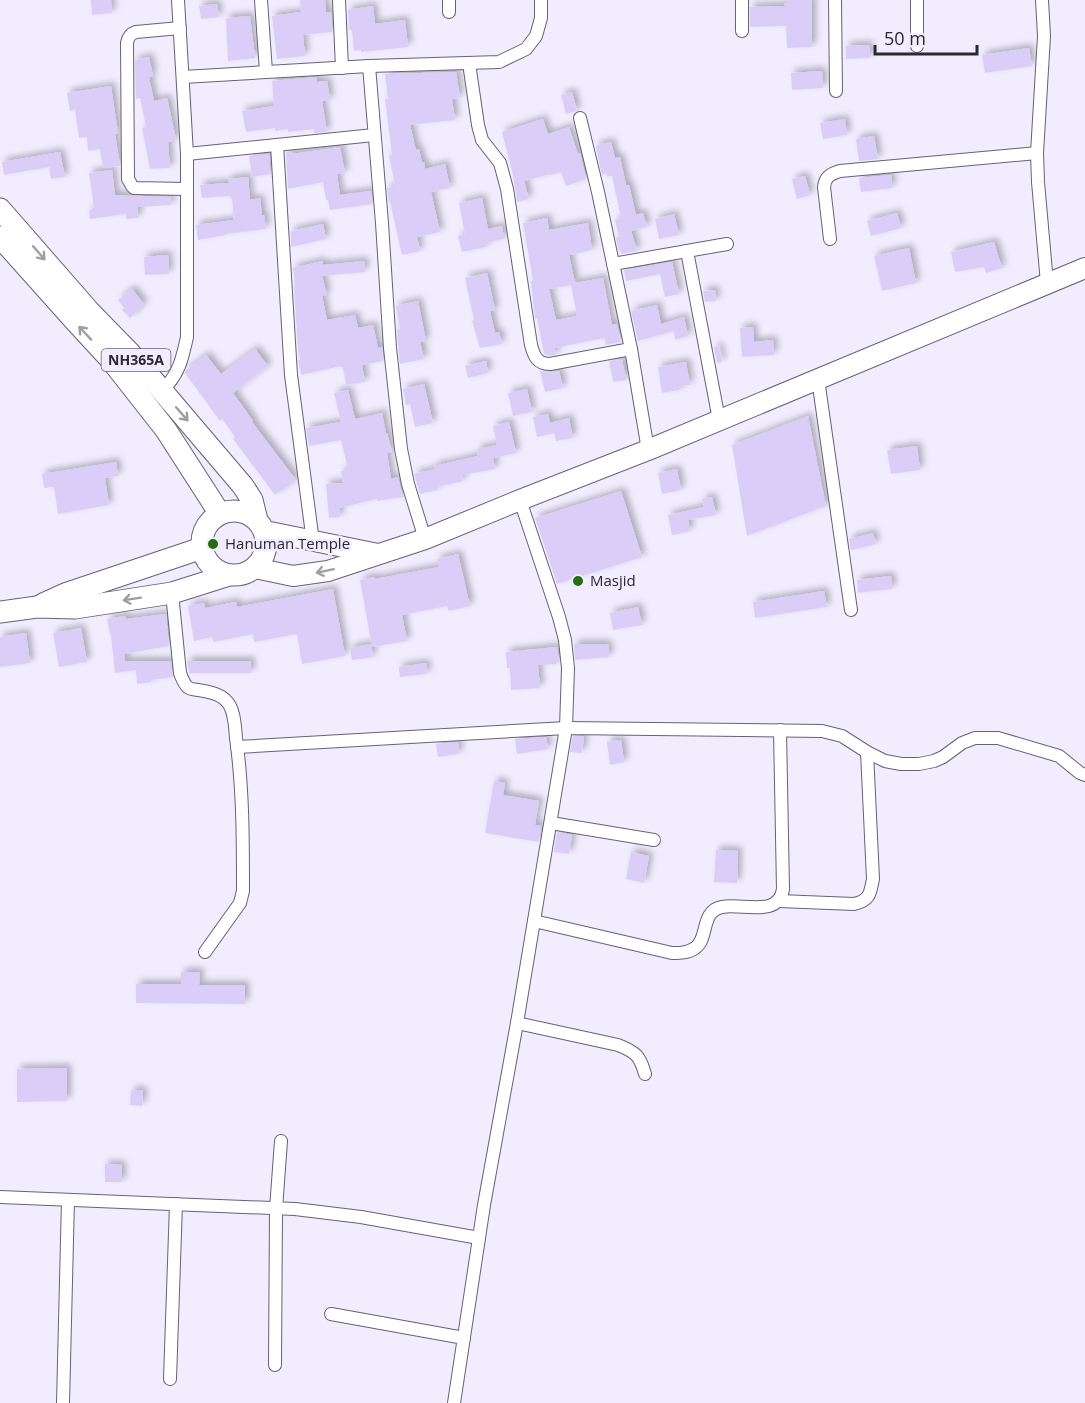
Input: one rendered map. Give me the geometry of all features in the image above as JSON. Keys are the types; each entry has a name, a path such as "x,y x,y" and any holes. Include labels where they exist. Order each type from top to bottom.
{"highway":[{"name":"NH365A","path":"0,209 129,352 243,486 252,500 267,544 263,557 255,568"},
{"name":"NH365A","path":"0,237 111,360 166,430 220,514"},
{"path":"255,568 243,574 229,574 217,570 207,560 202,548 203,534 209,522 220,514 233,511 246,513 261,526"},
{"path":"37,607 65,594 202,548"},
{"path":"0,612 37,607 75,608 172,593 229,574"}],"main road":[{"path":"255,568 293,576 328,571 425,539 648,450 1085,268"},
{"path":"261,526 313,542 381,554"}],"street":[{"path":"162,391 172,382 182,362 187,337 187,154 178,0"},
{"path":"261,0 266,72"},
{"path":"339,0 342,68"},
{"path":"183,77 369,66 499,62 526,49 536,36 541,18 541,0"},
{"path":"742,0 742,31"},
{"path":"836,0 836,91"},
{"path":"917,0 917,46"},
{"path":"1042,0 1044,36 1037,153 1047,284"},
{"path":"180,28 136,32 128,38 128,179 134,188 187,189"},
{"path":"469,63 482,140 500,163 507,189 534,357 539,362 550,364 631,350"},
{"path":"369,66 390,348 401,449 408,484 425,539"},
{"path":"580,118 631,350 648,450"},
{"path":"187,154 375,135"},
{"path":"277,145 291,375 313,542"},
{"path":"830,239 824,181 833,173 1037,153"},
{"path":"613,264 727,244"},
{"path":"687,250 719,420"},
{"path":"818,379 851,610"},
{"path":"454,1403 479,1238 566,728 568,668 565,640 560,617 520,500"},
{"path":"172,593 180,673 183,681 189,689 220,695 226,700 233,713 237,747 242,805 243,891 240,903 205,952"},
{"path":"237,747 566,728 822,731 842,736 867,752 901,764 934,761 962,743 975,738 998,738 1059,756 1085,775"},
{"path":"534,921 672,953 686,952 696,948 700,943 708,918 715,909 774,905 782,896 783,890 780,730"},
{"path":"779,901 854,904 868,897 873,879 867,752"},
{"path":"551,824 654,840"},
{"path":"517,1023 618,1045 636,1054 645,1074"},
{"path":"275,1365 276,1209 281,1141"},
{"path":"0,1197 295,1209 361,1217 479,1238"},
{"path":"63,1403 68,1200"},
{"path":"170,1379 176,1204"},
{"path":"332,1314 464,1338"}],"building":[{"path":"91,0 111,0 112,13 92,15"},
{"path":"300,0 325,0 326,12 331,12 332,32 303,35 305,56 277,59 272,16 301,12"},
{"path":"787,0 812,0 812,47 787,48 786,26 750,27 750,7 784,6"},
{"path":"217,4 219,17 201,19 199,6"},
{"path":"373,6 375,24 405,20 408,47 354,51 352,30 349,30 348,10"},
{"path":"250,16 255,58 228,61 226,18"},
{"path":"869,45 870,58 846,59 846,46"},
{"path":"1029,48 1032,66 985,73 982,55"},
{"path":"149,57 153,76 149,77 154,101 167,98 176,140 168,142 170,168 150,169 142,128 146,127 140,98 136,99 135,60"},
{"path":"822,71 823,88 792,90 791,73"},
{"path":"456,72 460,98 452,99 455,120 410,125 416,150 419,149 425,169 445,164 450,188 431,192 440,232 417,237 420,251 402,255 387,188 395,185 389,156 392,155 385,99 388,99 385,74"},
{"path":"317,77 317,82 327,81 330,100 322,101 327,132 314,133 314,129 275,131 275,128 246,132 242,111 274,106 272,81"},
{"path":"111,86 120,166 103,168 100,149 88,151 87,137 79,138 75,110 70,111 67,93"},
{"path":"572,92 577,111 566,114 561,95"},
{"path":"543,119 548,134 569,127 578,154 580,153 586,179 566,186 561,172 524,181 529,199 517,202 502,132"},
{"path":"845,119 847,135 823,139 820,123"},
{"path":"874,136 878,159 859,161 856,139"},
{"path":"611,142 615,158 620,157 636,215 643,213 647,227 631,231 637,251 621,254 616,238 619,237 615,220 621,218 612,176 607,177 606,173 602,175 596,147"},
{"path":"340,147 345,173 337,174 340,195 371,191 372,204 330,210 323,182 288,189 286,152 292,154"},
{"path":"60,152 65,177 51,179 49,167 4,175 2,162"},
{"path":"269,154 270,174 252,177 249,156"},
{"path":"112,170 115,195 171,197 171,205 138,207 138,218 126,219 126,214 90,219 89,211 94,207 89,173"},
{"path":"891,175 892,188 861,192 859,178"},
{"path":"805,176 810,195 797,199 792,179"},
{"path":"248,177 250,200 260,198 266,229 198,240 196,225 234,220 232,198 230,196 202,198 200,185 229,183 228,179"},
{"path":"482,198 488,229 502,226 504,239 485,243 486,247 462,252 458,236 465,234 459,203"},
{"path":"897,213 901,228 871,236 867,221"},
{"path":"674,214 679,235 659,239 655,219"},
{"path":"547,218 549,230 588,223 592,250 569,255 575,283 603,278 612,325 617,324 621,342 606,345 604,338 554,348 556,355 544,354 537,318 535,319 531,281 533,280 523,223","holes":["571,285 577,316 556,320 549,289"]},
{"path":"323,224 326,239 291,247 291,231"},
{"path":"994,242 1002,268 986,273 984,267 955,272 951,252"},
{"path":"909,248 916,283 882,291 874,256"},
{"path":"168,255 169,274 145,275 144,257"},
{"path":"322,261 323,265 364,261 365,272 322,276 327,295 322,296 327,320 355,315 358,328 373,325 378,348 382,347 383,361 362,365 365,382 346,385 341,366 301,375 298,360 300,360 293,268"},
{"path":"672,262 679,294 665,297 660,274 626,281 624,270"},
{"path":"487,273 495,310 490,311 495,333 499,332 502,344 480,348 472,321 474,320 465,278"},
{"path":"132,289 144,304 130,318 122,310 124,308 118,300"},
{"path":"715,290 716,301 705,302 703,291"},
{"path":"418,301 426,341 420,342 424,359 400,364 397,330 400,329 396,306"},
{"path":"657,305 661,324 684,317 688,336 675,340 674,331 638,341 631,311"},
{"path":"753,327 754,342 773,340 774,355 742,357 740,328"},
{"path":"719,346 722,362 717,363 714,347"},
{"path":"255,349 268,366 233,393 296,480 275,495 233,439 235,437 222,419 220,421 185,373 206,355 221,374"},
{"path":"622,359 626,380 613,382 609,361"},
{"path":"486,361 488,373 468,378 465,366"},
{"path":"686,362 690,385 679,386 680,390 662,393 658,367"},
{"path":"540,371 559,371 563,388 545,392"},
{"path":"424,384 433,423 415,427 410,404 406,405 403,389"},
{"path":"527,389 532,412 513,416 508,393"},
{"path":"348,390 355,419 382,413 392,452 387,453 391,479 398,477 403,497 377,501 377,499 339,508 340,517 329,518 326,484 343,483 341,471 348,470 341,440 309,446 306,428 341,422 334,393"},
{"path":"548,414 550,423 569,418 573,438 556,441 554,433 537,437 533,417"},
{"path":"808,416 826,506 747,536 732,445"},
{"path":"509,422 516,453 493,458 495,469 462,475 463,481 420,494 414,474 435,469 434,466 478,456 477,449 497,445 493,426"},
{"path":"917,446 920,470 891,474 887,450"},
{"path":"116,462 118,476 105,478 109,505 58,514 54,487 44,488 42,474"},
{"path":"677,469 681,490 662,494 658,473"},
{"path":"621,491 642,557 557,584 535,518"},
{"path":"712,497 716,515 688,520 690,531 672,535 668,515 704,507 702,499"},
{"path":"873,533 876,544 851,550 849,539"},
{"path":"458,554 470,606 449,611 447,606 402,615 407,641 372,647 360,580 439,567 437,559"},
{"path":"891,576 892,589 858,593 857,580"},
{"path":"333,589 345,656 302,664 297,634 254,642 253,634 213,642 212,637 194,641 188,606 204,603 205,608 236,602 237,607"},
{"path":"824,591 827,607 755,618 753,602"},
{"path":"638,607 642,625 613,630 610,613"},
{"path":"166,614 169,646 124,654 125,661 171,661 173,677 137,684 136,670 115,673 107,619"},
{"path":"81,628 87,662 59,667 53,633"},
{"path":"26,633 30,663 0,667 0,637"},
{"path":"371,644 373,657 352,660 350,648"},
{"path":"574,644 608,644 609,657 575,660"},
{"path":"557,647 559,661 556,661 557,664 538,665 540,688 511,690 510,668 507,668 506,652"},
{"path":"187,661 251,661 251,673 189,673"},
{"path":"426,663 427,674 400,677 399,667"},
{"path":"573,736 584,736 582,753 570,752"},
{"path":"546,737 548,749 517,754 515,739"},
{"path":"621,740 624,762 610,765 607,742"},
{"path":"458,742 459,754 438,757 436,744"},
{"path":"494,781 505,783 503,795 539,801 535,825 541,826 539,842 485,833"},
{"path":"557,832 572,835 569,854 554,852"},
{"path":"716,850 738,851 737,883 714,882"},
{"path":"631,852 649,856 644,883 626,879"},
{"path":"181,972 200,972 199,985 245,985 245,1004 136,1003 136,984 181,984"},
{"path":"67,1068 67,1101 17,1102 17,1069"},
{"path":"131,1090 143,1091 142,1106 130,1105"},
{"path":"105,1164 122,1165 122,1182 105,1182"}],"place":[{"name":"Hanuman Temple","path":"213,544"},
{"name":"Masjid","path":"578,581"}]}
